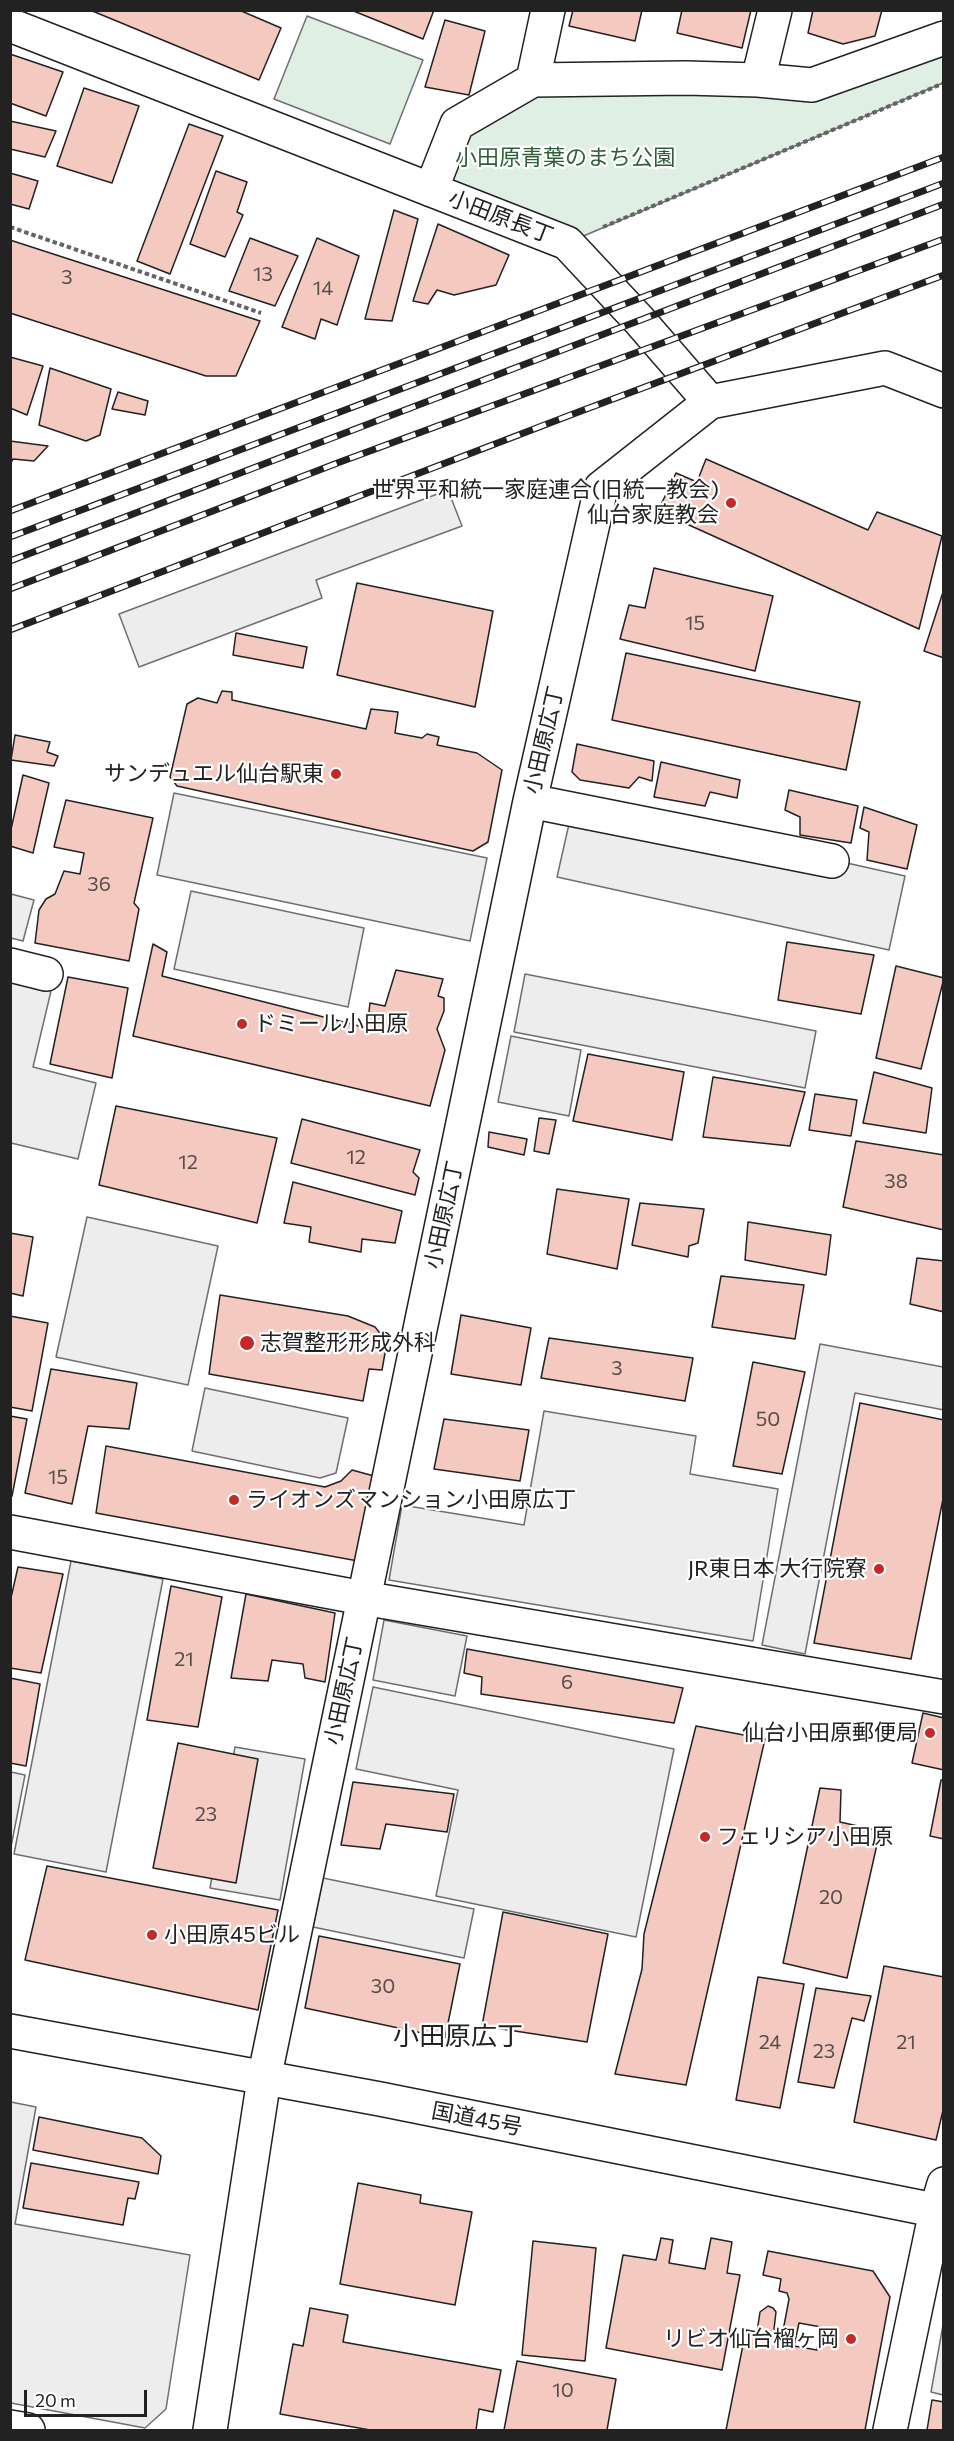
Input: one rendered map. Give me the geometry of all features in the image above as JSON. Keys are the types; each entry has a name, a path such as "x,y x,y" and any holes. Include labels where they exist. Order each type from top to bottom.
{"main road":[{"path":"533,80 548,10"},
{"path":"758,80 775,10"},
{"name":"小田原長丁","path":"10,25 567,243 710,402"},
{"path":"431,190 457,124 533,80 686,78 758,80 812,85 944,38"},
{"path":"710,402 885,368 944,391"},
{"name":"小田原広丁","path":"210,2430 264,2079 530,801 601,488 710,402"},
{"path":"530,801 832,861"},
{"path":"10,966 46,974"},
{"path":"10,1532 363,1598 944,1697"},
{"name":"国道45号","path":"10,2031 941,2202"},
{"path":"890,2430 941,2202"},
{"path":"10,2427 28,2430"}],"path":[{"path":"567,243 944,84"},
{"path":"10,227 261,313"}],"green space":[{"path":"307,16 423,60 390,144 274,99"},
{"name":"小田原青葉のまち公園","path":"943,38 943,83 567,243 431,190 457,124 533,80 812,85"}],"shaded area":[{"path":"448,490 462,526 316,580 322,598 139,667 119,614"},
{"path":"174,793 487,858 470,941 157,875"},
{"path":"574,802 905,876 889,950 557,877"},
{"path":"191,891 364,928 348,1007 174,969"},
{"path":"11,894 34,900 23,941 11,938"},
{"path":"525,974 816,1031 805,1088 514,1032"},
{"path":"11,981 51,991 33,1067 96,1083 78,1159 11,1143"},
{"path":"511,1036 581,1050 569,1116 498,1102"},
{"path":"87,1217 218,1246 188,1385 56,1357"},
{"path":"820,1344 943,1367 944,1410 855,1393 805,1654 762,1645"},
{"path":"205,1388 348,1418 336,1473 320,1478 192,1451"},
{"path":"544,1411 696,1436 690,1474 778,1489 753,1641 389,1580 402,1505 524,1525"},
{"path":"71,1561 163,1579 106,1872 14,1854"},
{"path":"384,1620 467,1636 455,1696 373,1680"},
{"path":"373,1687 674,1749 636,1937 436,1896 458,1790 356,1769"},
{"path":"235,1747 305,1759 280,1900 210,1888"},
{"path":"10,1772 25,1775 11,1847"},
{"path":"323,1878 474,1909 464,1958 313,1927"},
{"path":"11,2102 36,2107 15,2224 190,2255 166,2409 145,2428 11,2403"},
{"path":"943,2325 943,2395 931,2392"}],"building":[{"path":"90,10 239,10 281,28 259,80"},
{"path":"351,10 434,10 423,39"},
{"path":"573,10 642,10 635,41 569,26"},
{"path":"682,10 751,10 742,48 677,33"},
{"path":"813,10 882,10 875,36 843,44 808,33"},
{"path":"445,20 485,31 469,95 425,87"},
{"path":"10,54 63,72 46,116 10,103"},
{"path":"84,88 139,106 112,183 57,166"},
{"path":"10,121 56,131 45,157 10,149"},
{"path":"189,124 223,136 170,274 137,261"},
{"path":"216,171 247,182 237,212 243,215 225,257 190,244"},
{"path":"10,173 38,181 29,209 10,204"},
{"path":"394,210 418,219 392,321 365,319"},
{"path":"438,224 509,255 496,285 454,295 437,290 428,304 413,301"},
{"path":"250,238 298,256 275,306 229,291"},
{"path":"317,238 359,256 337,325 321,319 315,339 282,327"},
{"path":"10,240 260,321 236,376 206,376 10,313"},
{"path":"10,357 43,366 27,415 10,408"},
{"path":"50,368 111,389 100,435 86,441 39,425"},
{"path":"118,392 148,401 145,415 112,409"},
{"path":"10,441 48,446 34,461 13,459 10,465"},
{"path":"706,459 868,530 877,512 942,536 919,629 658,511 676,473 697,482"},
{"path":"654,568 773,596 755,671 620,639 629,605 645,608"},
{"path":"357,583 493,611 475,707 337,675"},
{"path":"944,589 944,658 924,651"},
{"path":"236,633 307,647 303,668 233,655"},
{"path":"626,653 860,702 846,770 612,720"},
{"name":"サンデュエル仙台駅東","path":"222,691 232,692 232,700 366,729 371,709 398,712 395,733 422,738 427,734 439,737 437,745 477,753 502,770 488,842 473,851 177,786 170,777 187,704 198,698 217,703"},
{"path":"15,735 50,742 47,752 58,756 54,766 11,760"},
{"path":"577,744 654,761 652,781 639,777 629,788 580,780 572,772"},
{"path":"661,762 740,780 737,798 710,792 705,806 654,797"},
{"path":"23,775 49,783 33,853 10,846 10,834"},
{"path":"789,790 858,806 851,843 800,835 800,817 785,810"},
{"path":"66,800 153,818 134,903 139,909 129,961 35,943 39,910 46,899 55,894 64,871 80,874 84,853 54,847"},
{"path":"864,807 917,825 907,869 867,860 869,832 860,828"},
{"path":"787,942 874,955 861,1014 778,1000"},
{"name":"ドミール小田原","path":"153,944 167,952 162,976 367,1028 370,1003 385,1006 396,970 443,979 438,996 444,998 444,1011 437,1029 445,1050 430,1106 133,1036"},
{"path":"896,966 944,978 921,1069 876,1058"},
{"path":"68,977 128,988 112,1078 50,1064"},
{"path":"588,1054 684,1072 672,1140 573,1121"},
{"path":"874,1072 932,1088 926,1133 863,1123"},
{"path":"713,1077 805,1092 790,1146 703,1137"},
{"path":"815,1094 857,1100 851,1136 809,1130"},
{"path":"116,1106 277,1138 257,1223 99,1185"},
{"path":"539,1118 556,1120 549,1154 534,1151"},
{"path":"302,1119 420,1150 413,1172 419,1178 415,1195 291,1163"},
{"path":"489,1132 527,1139 524,1155 488,1147"},
{"path":"856,1141 944,1155 944,1230 843,1207"},
{"path":"293,1182 402,1211 395,1243 362,1239 361,1252 309,1242 311,1227 284,1223"},
{"path":"557,1189 629,1199 617,1269 547,1254"},
{"path":"640,1203 704,1209 698,1243 689,1246 688,1257 632,1245"},
{"path":"748,1222 831,1235 826,1275 745,1260"},
{"path":"10,1233 33,1237 23,1296 10,1293"},
{"path":"917,1258 944,1261 944,1312 910,1304"},
{"path":"721,1276 804,1285 795,1339 712,1327"},
{"path":"220,1295 348,1316 375,1327 387,1342 382,1370 369,1369 363,1401 209,1374"},
{"path":"461,1315 531,1328 521,1385 451,1374"},
{"path":"10,1316 48,1323 32,1411 10,1407"},
{"path":"549,1338 693,1358 685,1401 541,1378"},
{"path":"753,1362 805,1372 782,1474 733,1466"},
{"path":"51,1369 137,1383 129,1429 88,1426 72,1504 25,1493"},
{"name":"JR東日本 大行院寮","path":"860,1403 944,1420 944,1494 911,1659 814,1643"},
{"path":"10,1416 27,1419 12,1496 10,1496"},
{"path":"444,1419 529,1430 520,1481 434,1469"},
{"name":"ライオンズマンション小田原広丁","path":"106,1446 325,1487 341,1481 352,1470 374,1476 358,1561 96,1513"},
{"path":"18,1567 63,1574 41,1673 10,1668 10,1602"},
{"path":"171,1586 222,1597 198,1727 147,1720"},
{"path":"246,1594 335,1613 325,1682 305,1678 303,1664 272,1660 268,1681 231,1678"},
{"path":"467,1649 683,1688 674,1723 481,1694 482,1677 464,1673"},
{"path":"10,1678 40,1684 26,1766 10,1763"},
{"name":"仙台小田原郵便局","path":"923,1713 944,1718 944,1770 912,1763"},
{"name":"フェリシア小田原","path":"696,1726 765,1739 686,2085 615,2074 642,1969 644,1934"},
{"path":"178,1743 258,1759 236,1883 153,1868"},
{"path":"941,1780 944,1780 944,1839 930,1836"},
{"path":"353,1782 454,1794 447,1832 386,1824 380,1849 341,1845"},
{"path":"820,1788 841,1790 840,1822 880,1831 847,1978 783,1963"},
{"name":"小田原45ビル","path":"47,1866 278,1910 258,2010 25,1960"},
{"path":"503,1912 608,1934 587,2042 482,2026"},
{"path":"319,1936 460,1964 445,2038 305,2008"},
{"path":"884,1966 944,1977 944,2106 936,2140 854,2122"},
{"path":"758,1977 804,1984 780,2108 736,2100"},
{"path":"816,1988 871,1996 864,2021 852,2018 834,2088 798,2082"},
{"path":"39,2117 142,2138 161,2156 158,2174 33,2150"},
{"path":"31,2163 139,2182 135,2199 128,2198 123,2225 23,2208"},
{"path":"358,2183 421,2195 420,2203 472,2212 455,2305 340,2284"},
{"path":"661,2238 673,2240 669,2263 705,2269 711,2238 732,2242 727,2273 740,2275 722,2370 606,2348 623,2255 656,2260"},
{"path":"533,2241 596,2248 585,2361 522,2355"},
{"name":"リビオ仙台榴ヶ岡","path":"768,2251 873,2271 890,2297 865,2430 726,2430 746,2330 757,2332 760,2312 768,2306 776,2312 774,2329 783,2331 789,2299 787,2293 779,2291 781,2279 763,2275","holes":["799,2323 821,2327 817,2350 794,2346"]},
{"path":"310,2308 348,2315 343,2342 501,2370 493,2412 479,2409 476,2430 370,2430 280,2414 293,2344 303,2346"},
{"path":"517,2361 616,2379 607,2430 504,2430"},
{"path":"932,2400 944,2402 944,2430 927,2430"}],"railway":[{"path":"10,511 944,157"},
{"path":"10,537 944,183"},
{"path":"10,561 944,204"},
{"path":"10,589 340,462 944,239"},
{"path":"10,630 581,411 944,275"}],"place":[{"name":"世界平和統一家庭連合(旧統一教会) 仙台家庭教会","path":"731,503"},
{"name":"サンデュエル仙台駅東","path":"336,774"},
{"name":"ドミール小田原","path":"242,1024"},
{"name":"志賀整形形成外科","path":"247,1343"},
{"name":"ライオンズマンション小田原広丁","path":"234,1500"},
{"name":"JR東日本 大行院寮","path":"879,1569"},
{"name":"仙台小田原郵便局","path":"930,1733"},
{"name":"フェリシア小田原","path":"705,1837"},
{"name":"小田原45ビル","path":"152,1935"},
{"name":"リビオ仙台榴ヶ岡","path":"851,2339"}],"district":[{"name":"小田原広丁","path":"458,2036"}]}
